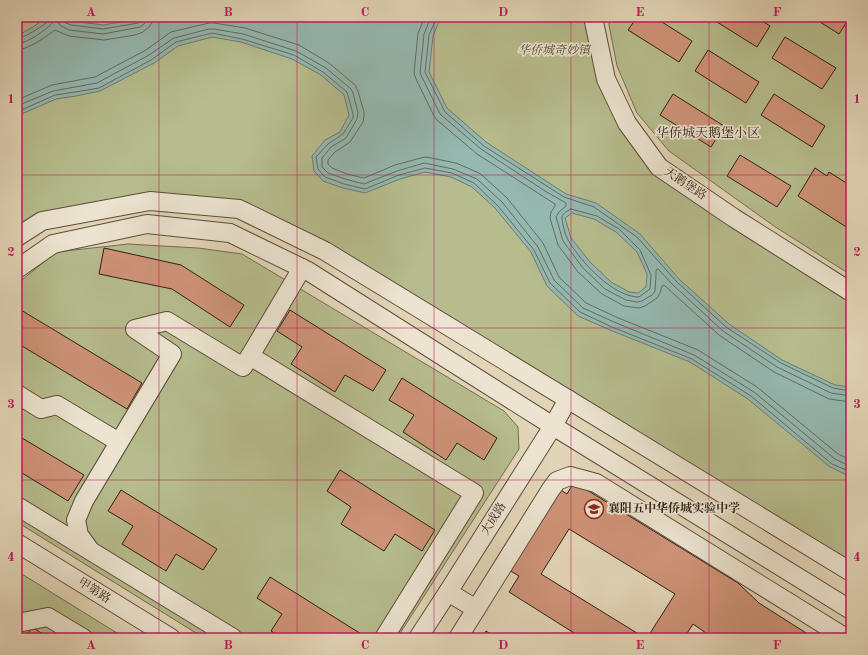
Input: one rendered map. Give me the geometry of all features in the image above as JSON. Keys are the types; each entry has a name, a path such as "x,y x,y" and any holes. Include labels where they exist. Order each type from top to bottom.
{"street":[{"name":"天鹅堡路","path":"593,17 606,79 627,123 659,167 741,222 851,292"},
{"path":"17,236 42,221 150,201 239,209 325,251 851,572"},
{"path":"17,269 53,244 147,224 230,233 302,268 322,280 553,426 851,610"},
{"path":"90,550 79,535 76,520 84,501 172,354 135,329 167,321 244,367 302,268"},
{"path":"250,356 474,493 384,638"},
{"path":"17,394 41,408 57,405 119,442"},
{"name":"大成路","path":"418,638 553,426 568,399"},
{"path":"458,638 551,489 557,481 570,476 596,483 846,638"},
{"path":"17,506 233,638"},
{"name":"甲第路","path":"17,543 171,638"},
{"path":"448,592 476,609"},
{"path":"17,623 48,617 83,638"}],"green space":[{"name":"华侨城奇妙镇","path":"17,17 593,17 606,79 659,167 851,292 851,572 239,209 150,201 17,237"},
{"path":"610,17 851,17 851,275 774,226 669,151 637,113 617,66 609,25"},
{"path":"128,244 198,248 242,254 504,411 518,427 519,449 397,638 204,638 17,522 17,284 56,252"},
{"path":"17,571 125,638 17,638"}],"water":[{"path":"47,17 62,17 72,21 103,25 143,17 441,17 433,36 429,72 447,108 486,142 566,194 596,203 640,234 679,279 729,324 782,360 835,385 851,387 851,477 830,467 748,399 690,362 578,316 547,286 531,252 495,208 472,187 451,177 425,172 400,179 365,193 343,188 323,181 314,171 312,156 325,140 340,132 349,115 344,95 321,75 292,59 241,42 212,37 178,46 154,63 100,91 56,99 17,116 17,36","holes":["572,213 594,219 616,232 637,252 647,274 646,287 638,293 629,292 611,282 590,262 571,238 565,218"]}],"building":[{"path":"637,17 654,17 692,41 679,62 628,30"},
{"path":"709,17 756,17 770,26 757,47"},
{"path":"812,17 850,17 839,34"},
{"path":"785,37 836,68 822,89 772,58"},
{"path":"708,50 759,82 746,103 695,71"},
{"path":"673,94 724,126 711,147 660,115"},
{"path":"774,94 825,126 812,147 761,115"},
{"path":"740,155 791,186 777,207 727,176"},
{"path":"815,168 827,176 829,172 851,186 851,230 798,196"},
{"path":"104,248 181,265 244,305 230,327 172,289 99,274"},
{"path":"21,310 142,383 127,409 17,343 17,317"},
{"path":"290,310 386,370 373,391 345,375 335,392 291,364 302,347 277,331"},
{"path":"402,378 497,438 484,460 457,443 446,460 403,432 414,415 389,400"},
{"path":"17,435 84,475 68,501 17,470"},
{"path":"340,470 435,530 422,551 395,534 384,551 341,524 351,507 327,491"},
{"path":"574,482 738,583 759,603 814,638 713,638 693,624 684,638 647,638 675,594 569,529 541,574 645,638 582,638 509,592 519,576 507,569 556,487 567,494"},
{"path":"121,490 217,549 203,570 176,554 166,571 122,544 133,526 108,511"},
{"path":"270,577 366,637 282,638 271,631 282,614 257,598"},
{"path":"32,627 49,638 25,638"},
{"path":"486,631 496,638 481,638"}],"place":[{"name":"襄阳五中华侨城实验中学","path":"594,509"}],"district":[{"name":"华侨城天鹅堡小区","path":"708,133"}]}
